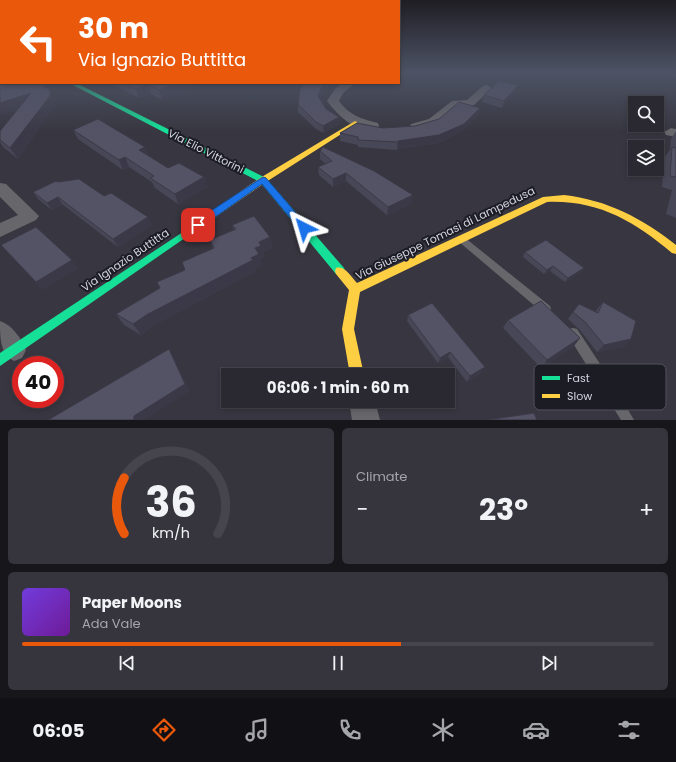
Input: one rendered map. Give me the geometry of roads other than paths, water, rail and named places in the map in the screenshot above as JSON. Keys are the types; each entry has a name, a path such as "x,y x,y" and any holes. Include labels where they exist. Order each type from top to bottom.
{"street":[{"name":"Via Elio Vittorini","path":"89,92 263,180 355,289"},
{"path":"339,92 333,101 340,112 356,123 385,128"},
{"path":"406,129 433,122 456,103 470,103 483,92"},
{"name":"Via Ignazio Buttitta","path":"7,355 263,180 356,123"},
{"path":"0,188 30,216 0,231"},
{"name":"Via Giuseppe Tomasi di Lampedusa","path":"355,289 543,199 567,198 598,205 627,217 658,233 676,250"},
{"path":"355,289 348,329 356,368"},
{"path":"0,331 7,355"},
{"path":"363,408 366,420"}],"lane":[{"path":"460,238 552,315"},
{"path":"564,325 575,335 593,364"},
{"path":"622,410 628,420"}]}
